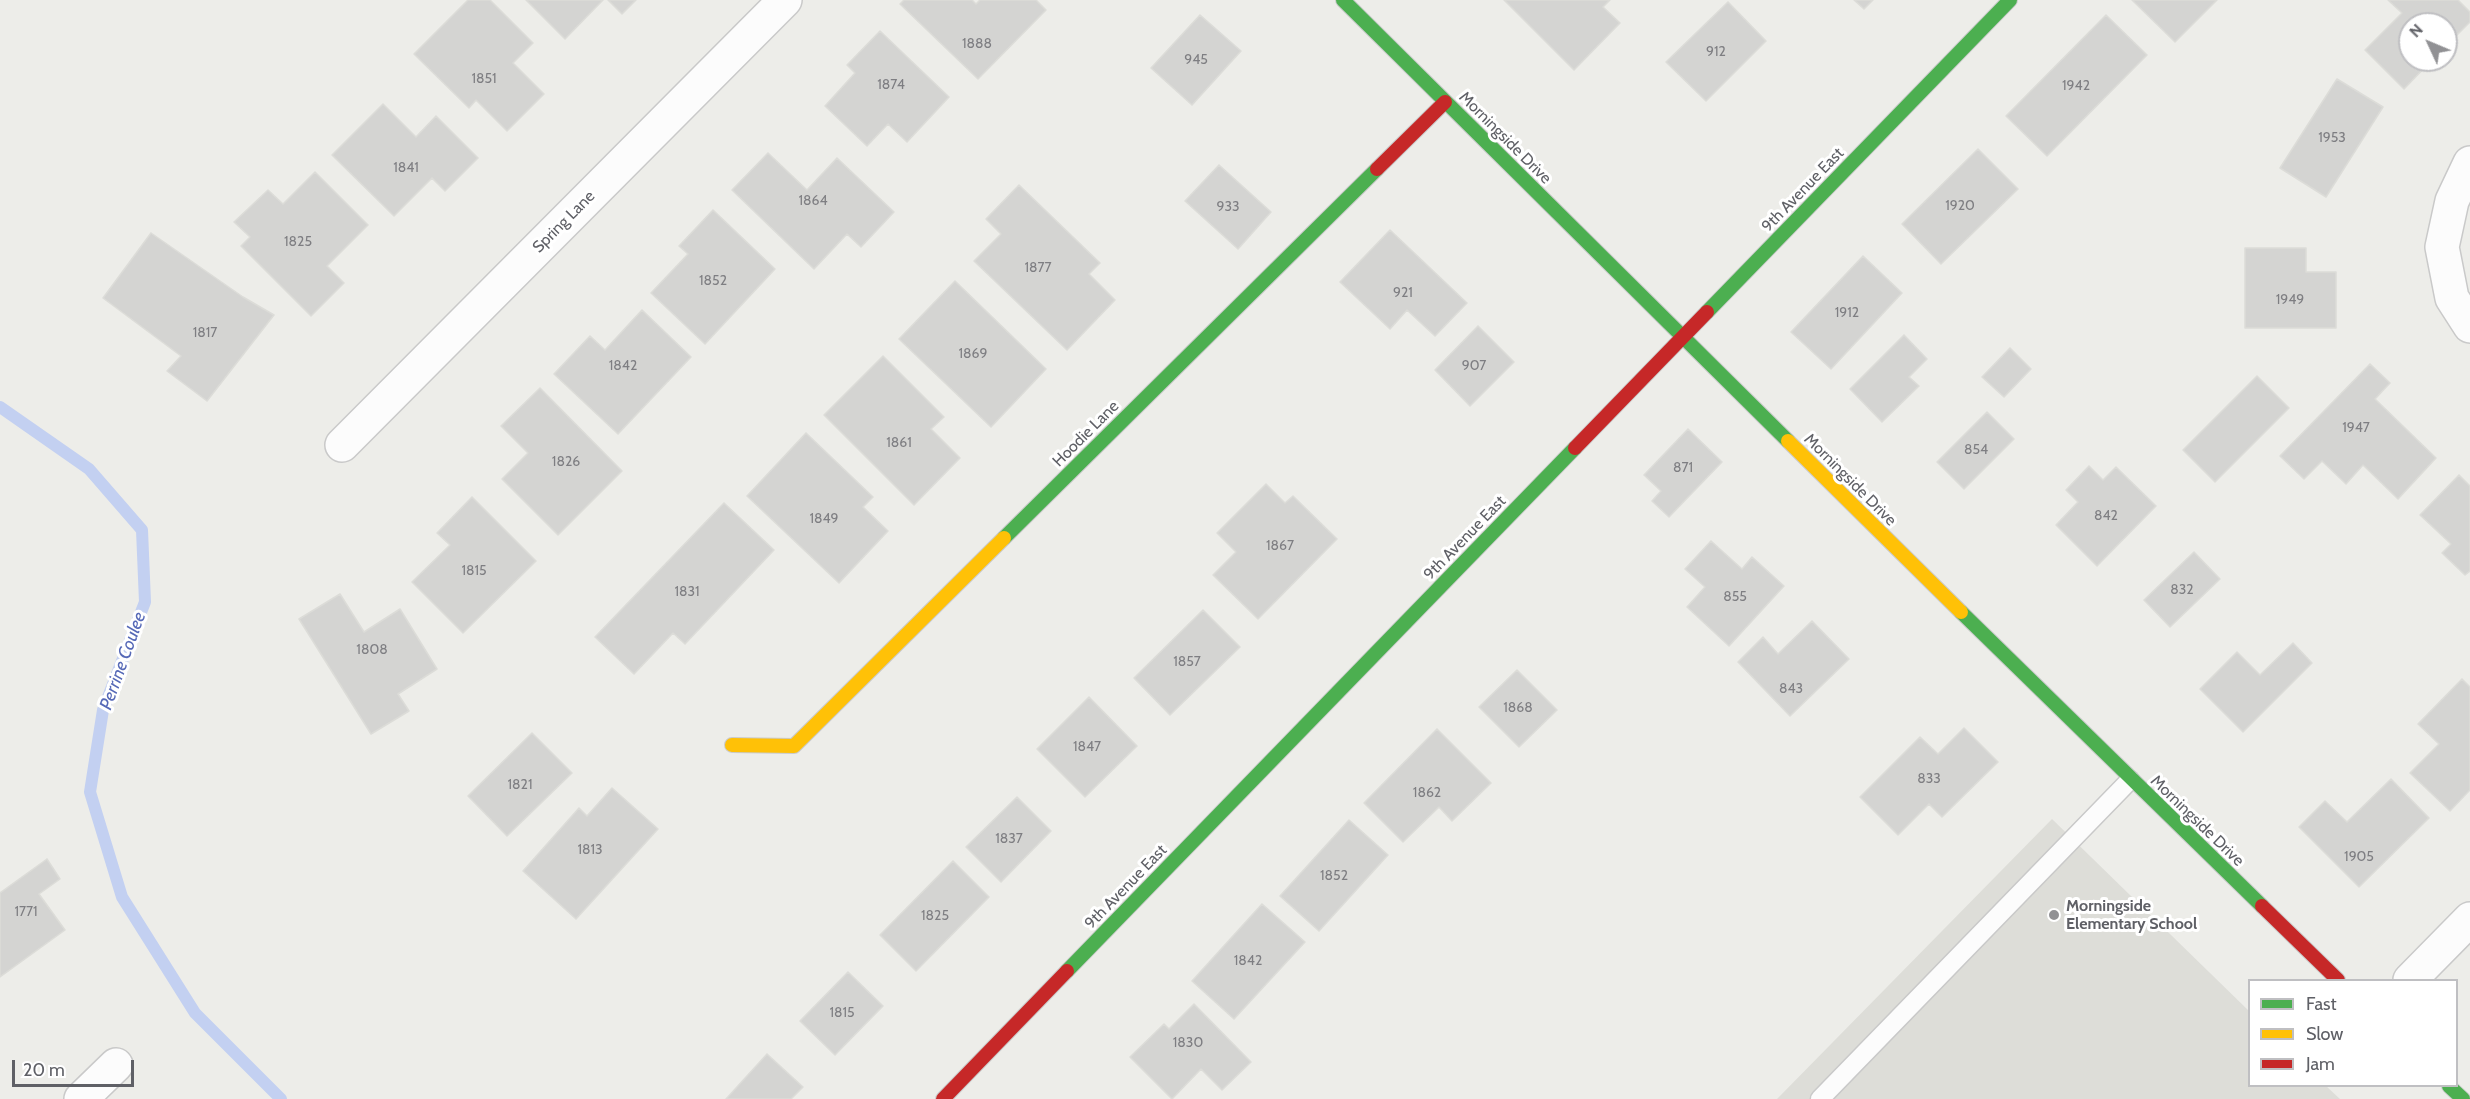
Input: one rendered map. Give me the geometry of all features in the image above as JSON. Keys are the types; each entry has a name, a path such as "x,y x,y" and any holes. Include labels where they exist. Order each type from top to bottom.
{"street":[{"name":"Spring Lane","path":"342,445 785,0"},
{"name":"Morningside Drive","path":"1343,0 2130,780 2336,979"},
{"name":"9th Avenue East","path":"943,1099 2010,0"},
{"name":"Hoodie Lane","path":"732,745 794,746 1445,102"},
{"path":"2470,163 2452,201 2442,247 2452,298 2470,327"},
{"path":"2412,979 2470,919"},
{"path":"81,1099 116,1065"},
{"path":"2450,1087 2463,1099"}],"lane":[{"path":"1820,1099 2130,780"}],"shaded area":[{"name":"Morningside Elementary School","path":"2052,819 2248,1010 2248,1087 2327,1087 2340,1099 1777,1099"}],"building":[{"path":"468,0 490,0 533,43 513,63 544,94 507,131 476,100 469,108 414,54"},
{"path":"526,0 603,0 565,39"},
{"path":"608,0 636,0 622,14"},
{"path":"904,0 972,0 976,4 980,0 1036,0 1046,10 978,79 900,4"},
{"path":"1504,0 1610,0 1603,7 1620,23 1574,70"},
{"path":"1854,0 1873,0 1864,9"},
{"path":"2132,0 2217,0 2175,42"},
{"path":"2388,0 2458,0 2470,12 2470,22 2458,34 2458,12 2401,12"},
{"path":"1728,2 1766,41 1706,101 1666,62"},
{"path":"1200,15 1241,51 1192,105 1151,68"},
{"path":"2106,15 2147,55 2047,156 2006,116"},
{"path":"2398,17 2398,72 2420,72 2404,89 2365,50"},
{"path":"880,31 949,97 907,142 888,124 867,146 825,106 855,73 847,65"},
{"path":"2337,79 2383,107 2326,197 2280,168"},
{"path":"383,104 416,137 436,116 478,158 445,191 432,178 394,216 332,155"},
{"path":"1978,149 2018,189 1941,264 1902,224"},
{"path":"768,153 807,190 837,158 894,212 861,247 847,234 814,269 732,190"},
{"path":"1219,165 1271,212 1238,249 1185,201"},
{"path":"315,172 368,225 327,266 344,283 311,316 241,246 250,237 234,222 268,190 283,204"},
{"path":"1019,185 1100,263 1089,274 1115,300 1067,350 974,261 1001,234 986,219"},
{"path":"713,210 775,269 705,344 651,293 688,254 679,246"},
{"path":"1390,230 1467,303 1435,336 1407,310 1390,329 1340,282"},
{"path":"151,233 243,297 274,315 207,401 167,371 181,356 103,298"},
{"path":"2245,248 2306,248 2306,272 2336,272 2336,328 2245,328"},
{"path":"1863,256 1902,293 1831,369 1791,332"},
{"path":"955,281 1046,369 991,427 899,339"},
{"path":"642,310 691,357 618,434 554,374 590,336 605,350"},
{"path":"1478,326 1514,362 1470,406 1435,370"},
{"path":"1904,335 1927,359 1909,377 1919,386 1882,422 1850,389"},
{"path":"2010,348 2031,369 2004,397 1982,377"},
{"path":"883,356 944,417 931,429 960,458 914,505 824,415"},
{"path":"2370,364 2390,383 2375,399 2436,458 2398,499 2363,465 2346,484 2322,461 2304,479 2280,456"},
{"path":"2257,376 2289,408 2215,482 2183,450"},
{"path":"540,388 622,471 558,535 502,479 528,453 501,426"},
{"path":"1987,412 2014,439 1964,489 1937,462"},
{"path":"1688,429 1722,462 1669,517 1652,501 1661,491 1644,475"},
{"path":"806,433 873,497 863,507 888,531 839,583 747,496"},
{"path":"2089,466 2103,480 2116,467 2156,506 2097,566 2056,525 2078,502 2066,490"},
{"path":"2459,475 2470,486 2470,571 2465,575 2442,553 2451,544 2420,515"},
{"path":"1266,484 1285,503 1293,496 1337,539 1258,619 1213,575 1236,552 1217,533"},
{"path":"472,497 536,561 463,633 412,582 450,545 437,533"},
{"path":"724,503 774,550 685,644 673,633 634,674 595,637"},
{"path":"1711,541 1742,569 1752,557 1784,586 1729,646 1687,607 1705,587 1685,569"},
{"path":"2194,552 2220,579 2170,627 2144,600"},
{"path":"340,594 364,632 400,609 437,669 398,694 409,711 371,734 299,619"},
{"path":"1203,610 1240,647 1170,715 1134,678"},
{"path":"1812,621 1849,659 1790,716 1738,662 1763,637 1778,654"},
{"path":"2293,643 2312,663 2243,732 2200,689 2237,652 2260,675"},
{"path":"1517,670 1557,710 1519,747 1479,707"},
{"path":"2462,679 2470,687 2470,790 2450,811 2410,773 2439,744 2418,724"},
{"path":"1089,697 1137,746 1085,797 1037,749"},
{"path":"1964,728 1998,762 1942,817 1929,804 1898,835 1860,797 1920,737 1938,754"},
{"path":"1437,729 1491,783 1452,821 1439,807 1403,842 1364,803"},
{"path":"532,733 572,773 507,836 468,796"},
{"path":"2391,779 2429,818 2359,887 2299,827 2325,801 2347,822"},
{"path":"612,788 658,829 576,919 523,871 579,808 587,816"},
{"path":"1017,797 1051,831 1001,882 966,847"},
{"path":"1349,820 1388,855 1319,931 1280,896"},
{"path":"47,859 60,879 39,894 65,930 0,977 0,893"},
{"path":"953,861 989,897 916,971 880,935"},
{"path":"1262,904 1305,942 1234,1019 1192,981"},
{"path":"848,972 883,1006 835,1055 800,1021"},
{"path":"1194,1004 1251,1062 1222,1090 1201,1069 1172,1099 1130,1057 1164,1024 1169,1029"},
{"path":"767,1054 803,1087 791,1099 726,1099"}],"waterway":[{"name":"Perrine Coulee","path":"0,407 89,469 142,530 145,602 103,710 90,792 122,897 195,1013 281,1099"}],"traffic: fast":[{"path":"1343,0 1788,441"},
{"path":"1707,312 2010,0"},
{"path":"1004,538 1377,169"},
{"path":"1067,971 1575,448"},
{"path":"1961,612 2262,906"},
{"path":"2450,1087 2463,1099"}],"traffic: slow":[{"path":"1788,441 1961,612"},
{"path":"732,745 794,746 1004,538"}],"traffic: jam":[{"path":"1377,169 1445,102"},
{"path":"1575,448 1707,312"},
{"path":"2262,906 2337,979"},
{"path":"943,1099 1067,971"}],"place":[{"name":"Morningside Elementary School","path":"2054,915"}]}
